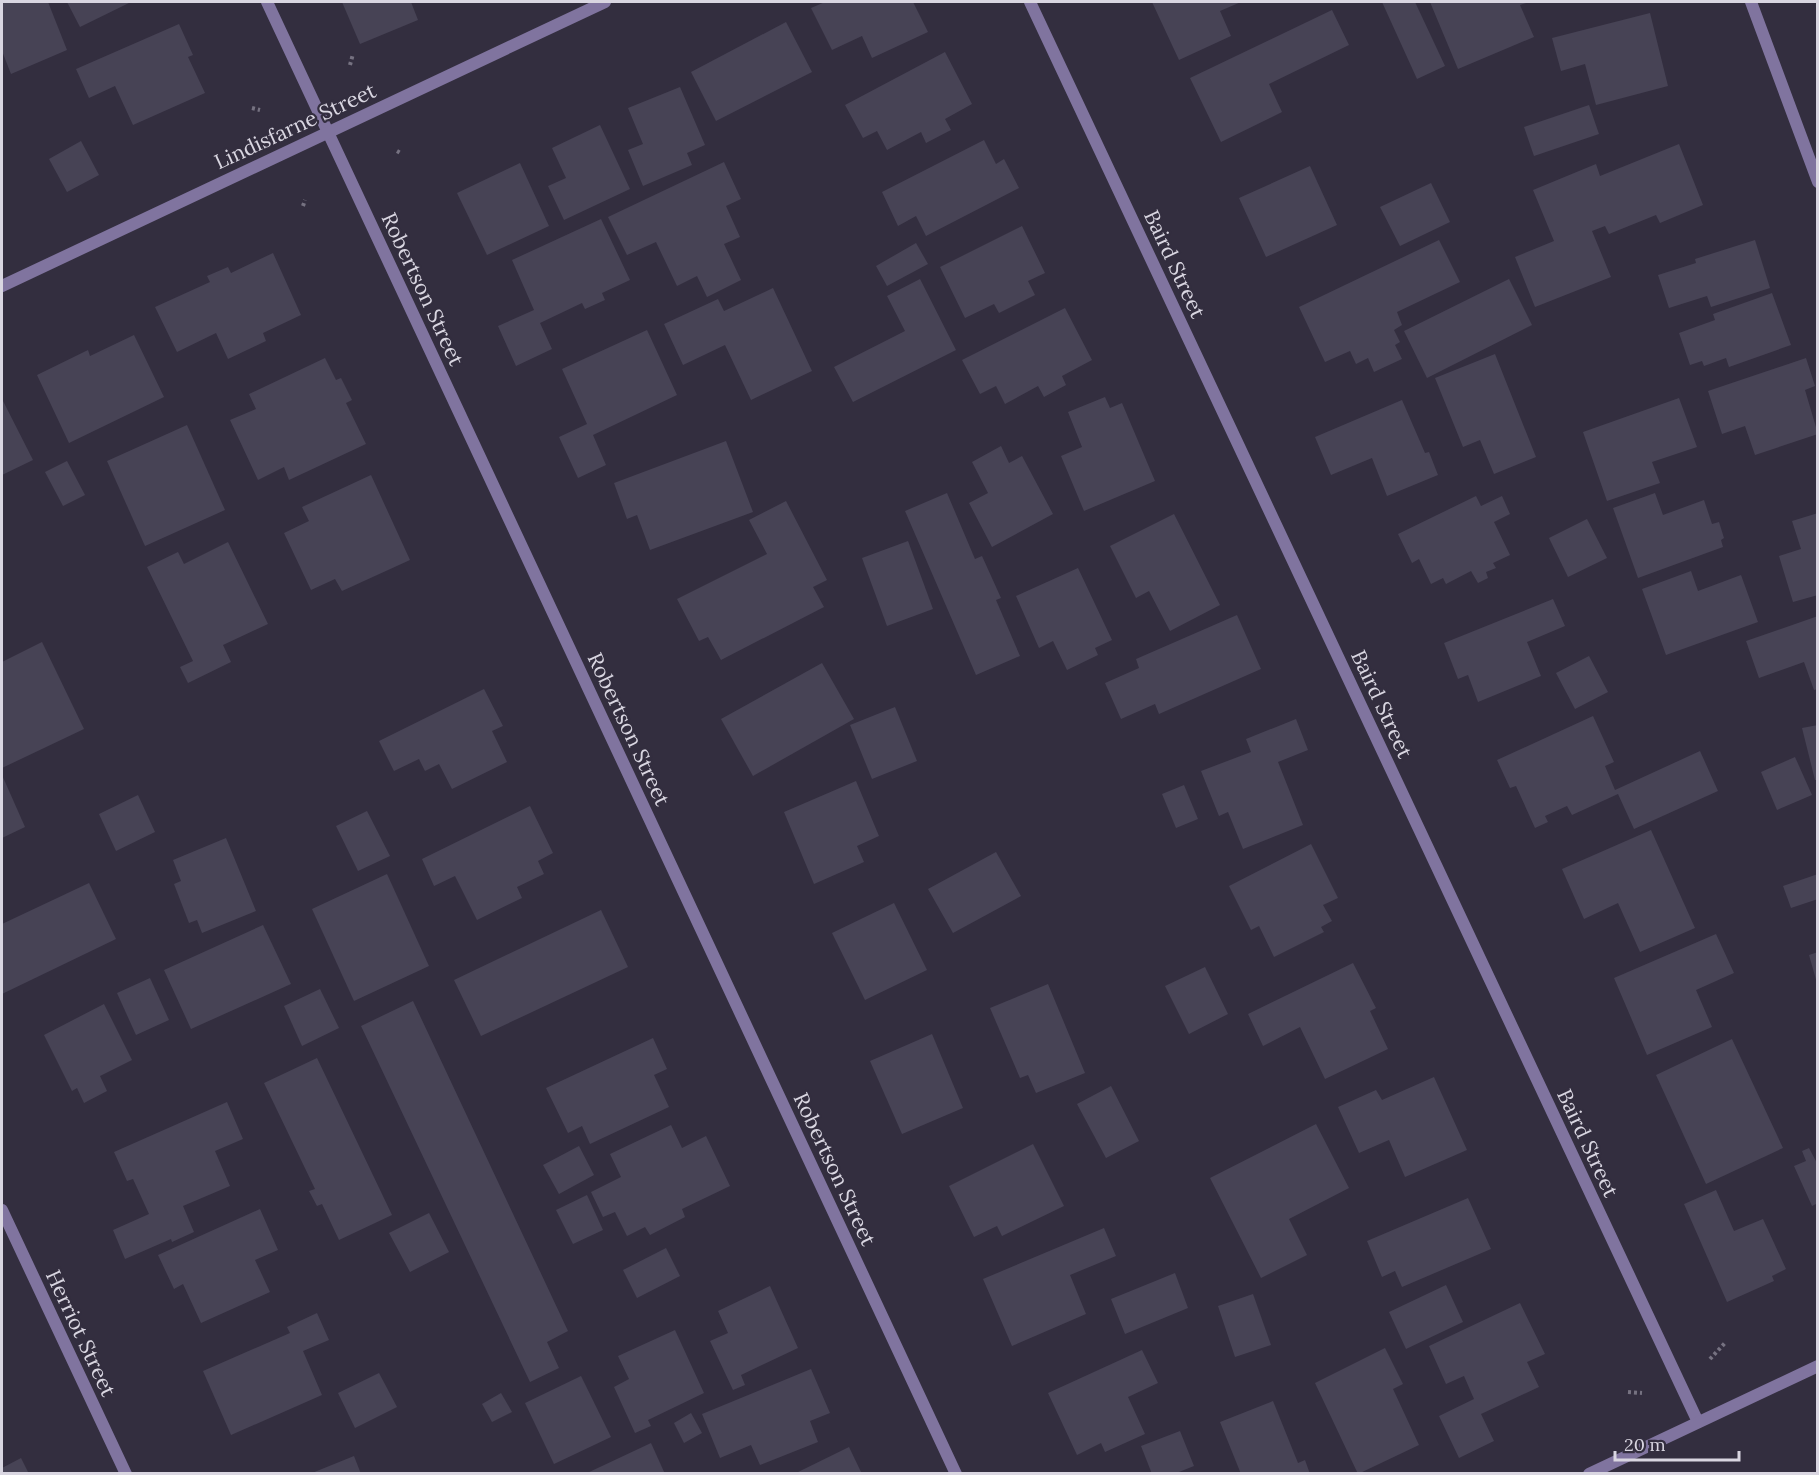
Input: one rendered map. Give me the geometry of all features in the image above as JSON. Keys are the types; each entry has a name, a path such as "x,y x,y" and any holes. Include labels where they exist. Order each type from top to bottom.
{"street":[{"name":"Robertson Street","path":"267,2 956,1473"},
{"name":"Lindisfarne Street","path":"2,286 605,2"},
{"name":"Baird Street","path":"1030,2 1698,1422"},
{"path":"1751,2 1818,182"},
{"name":"Herriot Street","path":"2,1210 126,1473"},
{"path":"1589,1473 1818,1366"}],"path":[{"path":"350,65 353,54"},
{"path":"252,108 260,110"},
{"path":"397,151 402,154"},
{"path":"303,206 305,200"},
{"path":"1710,1359 1725,1343"},
{"path":"1628,1392 1642,1393"}],"building":[{"path":"2,2 48,2 67,50 11,74 2,51"},
{"path":"67,2 131,2 80,27"},
{"path":"342,2 411,2 418,20 360,44"},
{"path":"825,2 913,2 928,32 872,58 862,36 832,50 811,8"},
{"path":"1152,2 1241,2 1220,11 1231,36 1179,60"},
{"path":"1382,2 1415,2 1445,66 1417,79"},
{"path":"1430,2 1529,2 1520,5 1534,37 1458,69"},
{"path":"1332,10 1349,45 1269,84 1282,112 1221,142 1190,78"},
{"path":"1650,13 1668,86 1596,105 1585,64 1561,71 1552,38"},
{"path":"786,22 812,72 716,121 691,72"},
{"path":"179,24 193,55 188,57 205,93 133,125 115,86 89,98 76,69"},
{"path":"945,52 972,104 945,119 951,130 926,143 921,132 887,150 877,131 863,138 845,105"},
{"path":"680,87 705,145 687,153 692,165 643,186 628,150 643,144 628,108"},
{"path":"1589,105 1599,134 1534,156 1524,127"},
{"path":"600,125 630,189 564,220 548,186 566,178 552,148"},
{"path":"984,140 996,164 1004,159 1019,188 926,236 916,216 898,226 882,192"},
{"path":"81,141 99,175 67,192 49,159"},
{"path":"1679,144 1703,205 1660,223 1656,215 1609,234 1605,226 1592,231 1611,277 1535,307 1515,257 1554,241 1533,190 1596,164 1600,176"},
{"path":"724,162 741,199 726,206 740,237 724,244 741,280 707,297 697,276 677,286 656,242 627,255 608,217"},
{"path":"520,163 549,226 487,255 457,193"},
{"path":"1310,166 1337,225 1266,257 1239,198"},
{"path":"1431,183 1450,222 1400,246 1380,207"},
{"path":"601,219 630,280 602,293 605,300 585,309 582,303 540,323 552,349 516,366 498,326 534,310 512,260"},
{"path":"1022,226 1045,273 1028,281 1035,295 999,313 994,304 965,318 940,267"},
{"path":"1439,240 1460,282 1397,312 1402,325 1394,330 1400,342 1395,345 1402,359 1374,372 1368,358 1356,364 1350,351 1325,362 1299,307"},
{"path":"1755,240 1770,288 1711,307 1707,296 1669,308 1658,275 1696,263 1695,259"},
{"path":"916,243 928,264 887,286 876,266"},
{"path":"273,253 301,315 263,333 266,341 228,359 216,333 177,352 155,307 210,282 207,276 228,267 231,273"},
{"path":"920,279 956,350 853,402 834,367 905,331 887,296"},
{"path":"1509,279 1532,325 1427,378 1404,331"},
{"path":"773,288 812,371 751,400 725,345 683,365 664,324 718,299 724,311"},
{"path":"1772,293 1791,345 1729,367 1726,358 1704,366 1702,361 1690,365 1679,333 1715,320 1713,314"},
{"path":"1065,308 1092,360 1062,376 1066,385 1044,397 1038,386 1005,404 996,386 980,394 962,360"},
{"path":"647,330 677,395 593,435 606,465 578,478 559,437 587,424 562,369"},
{"path":"134,335 164,397 69,443 37,375 88,350 90,356"},
{"path":"1495,354 1536,457 1494,474 1480,440 1463,447 1435,378"},
{"path":"325,358 336,380 341,378 352,400 346,403 366,444 289,480 284,467 258,480 230,420 256,409 249,394"},
{"path":"1806,358 1815,386 1805,390 1818,434 1755,455 1745,426 1722,434 1708,391"},
{"path":"1105,397 1110,408 1122,403 1155,481 1084,511 1061,456 1082,447 1068,412"},
{"path":"1679,398 1697,447 1652,462 1660,483 1607,501 1583,432"},
{"path":"2,399 33,460 2,475"},
{"path":"1402,400 1425,453 1429,452 1438,475 1387,496 1372,458 1331,475 1315,437"},
{"path":"187,425 225,510 145,546 107,461"},
{"path":"726,441 753,512 650,550 637,515 627,519 614,483"},
{"path":"1001,446 1009,463 1022,456 1053,514 992,547 969,503 988,493 972,462"},
{"path":"67,461 85,495 63,506 45,472"},
{"path":"371,475 410,560 342,591 335,579 311,590 284,533 309,521 302,507"},
{"path":"947,493 975,559 982,556 1001,598 996,600 1020,656 976,675 905,511"},
{"path":"1655,493 1663,515 1704,500 1712,524 1719,522 1724,538 1721,540 1723,547 1638,578 1613,508"},
{"path":"1476,496 1481,506 1502,496 1510,514 1494,522 1510,555 1493,563 1496,568 1486,572 1488,578 1478,583 1471,571 1446,584 1443,578 1431,584 1419,559 1412,563 1398,534"},
{"path":"786,501 827,580 813,587 824,607 721,660 708,637 699,641 677,599 767,554 749,520"},
{"path":"1818,513 1818,595 1793,602 1779,556 1801,549 1792,521"},
{"path":"1174,514 1220,605 1170,631 1149,591 1136,598 1110,546"},
{"path":"1587,519 1607,558 1568,577 1549,538"},
{"path":"908,541 933,609 887,626 862,558"},
{"path":"228,542 268,624 223,645 231,662 188,683 180,667 193,661 147,567 178,552 184,564"},
{"path":"1078,568 1112,640 1095,648 1098,655 1067,670 1053,641 1039,648 1016,596"},
{"path":"1691,571 1698,591 1741,575 1758,622 1666,655 1642,589"},
{"path":"1553,599 1565,626 1527,642 1541,676 1478,702 1468,675 1458,679 1444,643"},
{"path":"1237,615 1261,669 1159,714 1155,704 1121,719 1105,683 1139,668 1136,659"},
{"path":"1818,616 1818,689 1814,690 1804,662 1759,678 1746,641"},
{"path":"42,642 84,729 2,768 2,662"},
{"path":"1589,656 1608,692 1575,709 1556,673"},
{"path":"822,663 854,719 753,776 721,719"},
{"path":"484,689 503,726 492,731 507,762 452,789 439,764 425,771 419,759 394,771 379,741"},
{"path":"895,707 917,761 872,779 850,725"},
{"path":"1593,716 1614,762 1605,766 1615,790 1700,751 1718,791 1634,829 1618,794 1572,815 1567,806 1545,816 1548,822 1535,828 1516,786 1510,788 1497,760"},
{"path":"1296,719 1308,750 1278,762 1303,825 1243,849 1228,812 1219,816 1201,771 1251,752 1246,739"},
{"path":"1818,725 1818,780 1815,780 1802,728"},
{"path":"1795,757 1812,795 1777,810 1761,772"},
{"path":"2,775 25,827 2,838"},
{"path":"856,781 879,836 857,846 864,862 814,884 784,812"},
{"path":"1184,785 1198,819 1176,828 1162,794"},
{"path":"138,795 155,832 116,851 99,814"},
{"path":"530,806 553,853 538,861 544,874 517,887 522,898 477,920 455,876 434,886 422,859"},
{"path":"367,811 390,856 358,871 336,826"},
{"path":"1651,830 1695,928 1640,952 1618,903 1584,919 1562,869"},
{"path":"226,838 256,911 202,933 197,920 189,923 174,884 181,881 173,860"},
{"path":"1311,844 1338,898 1323,905 1332,921 1321,927 1324,932 1274,957 1259,926 1251,930 1229,886"},
{"path":"996,852 1021,896 953,933 928,889"},
{"path":"387,874 429,966 354,1001 312,909"},
{"path":"1818,874 1818,899 1791,908 1783,886"},
{"path":"89,883 116,939 2,994 2,924"},
{"path":"894,903 927,970 865,1000 832,933"},
{"path":"601,910 628,967 481,1036 454,980"},
{"path":"263,925 291,984 191,1029 164,970"},
{"path":"1716,934 1734,973 1696,990 1712,1027 1647,1055 1614,978"},
{"path":"1818,952 1818,983 1817,983 1809,955"},
{"path":"1353,963 1376,1008 1370,1011 1388,1049 1325,1079 1300,1027 1263,1046 1248,1014"},
{"path":"1205,967 1228,1014 1189,1034 1165,986"},
{"path":"150,978 169,1020 136,1035 117,993"},
{"path":"1048,984 1085,1073 1036,1093 1028,1075 1020,1078 990,1008"},
{"path":"320,989 339,1028 302,1046 284,1006"},
{"path":"413,1001 568,1331 547,1342 559,1368 530,1382 361,1026"},
{"path":"104,1004 132,1060 100,1076 107,1091 84,1103 77,1088 72,1091 44,1035"},
{"path":"932,1034 963,1108 902,1134 870,1061"},
{"path":"653,1038 667,1069 654,1075 669,1107 590,1144 582,1126 568,1133 546,1088"},
{"path":"1732,1039 1783,1148 1706,1184 1656,1075"},
{"path":"317,1058 392,1215 339,1240 322,1204 317,1206 309,1191 315,1189 264,1083"},
{"path":"1434,1077 1467,1150 1405,1177 1389,1140 1359,1153 1338,1107 1376,1090 1382,1100"},
{"path":"1111,1086 1139,1141 1106,1158 1077,1104"},
{"path":"227,1102 243,1139 215,1151 230,1186 183,1206 194,1232 172,1242 171,1239 125,1259 113,1230 149,1214 133,1179 127,1181 114,1152"},
{"path":"1316,1124 1349,1188 1289,1219 1307,1255 1261,1278 1210,1178"},
{"path":"671,1125 682,1148 706,1136 730,1186 682,1209 685,1217 650,1235 645,1227 627,1236 615,1212 603,1217 591,1192 621,1177 610,1154"},
{"path":"1033,1144 1064,1206 1002,1236 997,1226 974,1237 949,1186"},
{"path":"579,1146 594,1175 559,1194 543,1165"},
{"path":"1809,1148 1818,1165 1818,1203 1812,1206 1794,1166 1806,1161 1802,1151"},
{"path":"1716,1190 1734,1231 1763,1219 1786,1269 1772,1276 1774,1281 1727,1302 1684,1204"},
{"path":"587,1195 603,1230 573,1244 556,1210"},
{"path":"1468,1198 1491,1249 1402,1287 1395,1271 1382,1277 1367,1241"},
{"path":"260,1209 278,1250 255,1260 270,1292 201,1323 183,1284 174,1289 158,1255"},
{"path":"429,1213 449,1252 410,1272 389,1233"},
{"path":"1104,1228 1116,1256 1070,1275 1086,1314 1012,1346 983,1279"},
{"path":"666,1248 680,1276 637,1298 623,1270"},
{"path":"1175,1273 1188,1308 1125,1334 1111,1299"},
{"path":"1446,1285 1463,1322 1406,1349 1389,1312"},
{"path":"770,1286 798,1348 741,1375 745,1385 733,1390 710,1341 728,1333 718,1311"},
{"path":"1253,1294 1271,1345 1235,1357 1218,1306"},
{"path":"1520,1303 1545,1354 1527,1362 1539,1387 1481,1414 1494,1441 1459,1458 1439,1416 1474,1399 1464,1376 1446,1384 1429,1346"},
{"path":"317,1313 329,1340 303,1351 322,1395 231,1435 203,1371 290,1333 287,1327"},
{"path":"675,1330 704,1393 648,1420 651,1426 635,1433 614,1387 629,1379 618,1356"},
{"path":"1385,1348 1403,1384 1393,1389 1419,1445 1358,1474 1315,1383"},
{"path":"1142,1350 1158,1383 1128,1397 1145,1434 1105,1452 1101,1443 1077,1455 1048,1393"},
{"path":"811,1369 830,1413 810,1421 818,1442 760,1465 751,1445 720,1458 702,1414"},
{"path":"379,1373 397,1407 355,1428 338,1393"},
{"path":"581,1376 611,1437 554,1464 525,1403"},
{"path":"501,1393 512,1412 492,1422 482,1404"},
{"path":"1273,1401 1298,1463 1305,1460 1310,1474 1241,1474 1220,1422"},
{"path":"691,1413 702,1433 684,1443 674,1423"},
{"path":"1180,1431 1194,1466 1174,1474 1152,1474 1141,1446"},
{"path":"651,1443 665,1474 585,1474"},
{"path":"849,1447 862,1474 794,1474"},
{"path":"354,1456 361,1474 312,1474 312,1473"},
{"path":"21,1458 29,1474 2,1474 2,1468"}]}
